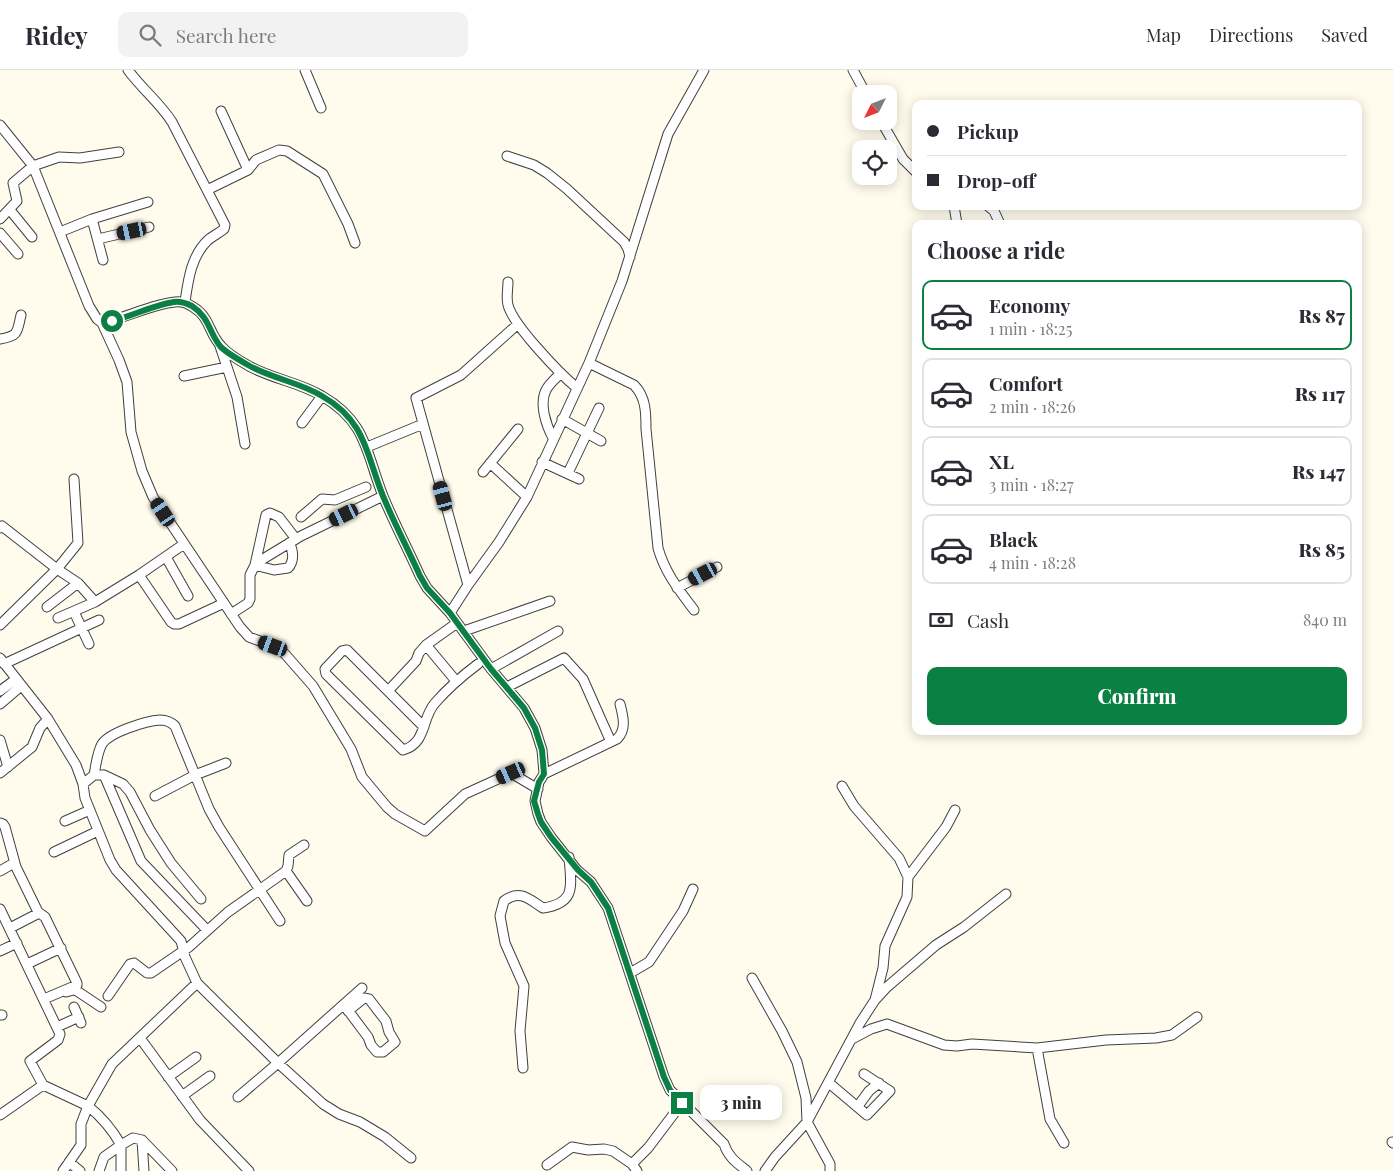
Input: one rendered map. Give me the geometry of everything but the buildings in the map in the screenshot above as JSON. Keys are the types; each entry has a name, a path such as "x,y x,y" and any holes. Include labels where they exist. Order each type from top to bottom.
{"street":[{"path":"128,70 163,107 225,225 224,229 207,241 196,258 191,270 185,302"},
{"path":"305,70 321,108"},
{"path":"450,613 499,542 527,496 589,363 620,287 668,134 704,70"},
{"path":"853,70 861,85"},
{"path":"221,111 248,170"},
{"path":"0,125 33,166 89,306 97,319 102,323 120,360 127,382 130,432 142,471 153,497 231,614 249,637 273,646 285,654 313,686 351,749 362,777 387,807 419,829 425,831 465,794 511,773 538,789"},
{"path":"886,130 903,159 912,168"},
{"path":"207,190 248,170 256,160 283,150 323,174 348,224 355,243"},
{"path":"0,219 17,200 13,183 33,166 59,157 80,158 119,152"},
{"path":"507,156 534,165 568,189 624,242 630,257"},
{"path":"60,232 92,219 148,202"},
{"path":"10,210 32,237"},
{"path":"92,219 103,260"},
{"path":"98,238 149,227"},
{"path":"0,233 18,254"},
{"path":"508,282 508,305 518,324 560,374 577,388"},
{"path":"102,323 122,319 176,301 185,302 198,310 208,322 220,346 237,397 245,444"},
{"path":"0,339 12,337 17,333 21,315"},
{"path":"468,585 416,398 461,375 518,324"},
{"path":"220,346 249,366 295,383 322,396 343,411 358,429 367,447 383,496 420,576 427,588 450,613 491,669 524,708 535,728 542,750 544,774"},
{"path":"589,363 634,385 640,390 646,413 658,548 662,563 677,588 694,610"},
{"path":"184,376 227,367"},
{"path":"553,438 547,424 543,405 547,387 560,374"},
{"path":"302,423 322,396"},
{"path":"568,474 598,408"},
{"path":"562,419 601,441"},
{"path":"367,447 423,424"},
{"path":"483,472 518,429"},
{"path":"542,462 580,479"},
{"path":"490,464 527,496"},
{"path":"0,625 57,569 78,543 74,479"},
{"path":"301,517 322,499 332,501 366,486"},
{"path":"255,565 292,541 383,496"},
{"path":"338,499 344,515"},
{"path":"231,614 248,603 250,599 250,575 255,565 266,516 270,513 279,517 292,541 292,560 288,568 274,570 255,565"},
{"path":"1,526 78,583 95,602"},
{"path":"58,618 95,602 139,576 184,544"},
{"path":"164,558 188,596"},
{"path":"677,588 716,568"},
{"path":"139,576 174,624 179,624 224,603"},
{"path":"47,607 78,583"},
{"path":"464,632 550,601"},
{"path":"76,616 89,644"},
{"path":"99,620 2,661 48,719 76,765 83,784 85,798 110,860 116,870 181,941 185,957 197,983 278,1063 323,1104 339,1114 360,1122 411,1158"},
{"path":"388,691 416,661 419,653 426,645 457,623"},
{"path":"491,669 558,631"},
{"path":"426,645 456,681"},
{"path":"424,727 345,650 325,669 326,674 403,750 418,740 424,727 433,705 456,681 478,664"},
{"path":"506,688 564,658 583,679 611,742"},
{"path":"0,691 18,682"},
{"path":"0,698 18,682"},
{"path":"0,704 18,682"},
{"path":"620,704 624,724 620,736 544,774 539,782 534,801 541,822 578,870 591,882 608,908 670,1090 724,1144 727,1153 735,1162 747,1171"},
{"path":"4,770 32,747 40,728 48,719"},
{"path":"94,775 99,750 108,738 129,728 160,720 170,722 174,726 219,828 280,921"},
{"path":"0,740 4,770"},
{"path":"155,796 194,775 226,763"},
{"path":"83,784 94,775 104,775 123,784 130,792 150,830 171,863 201,899"},
{"path":"104,775 142,861 207,930"},
{"path":"842,786 854,806 899,858 908,877 907,897 885,946 883,968 875,1000"},
{"path":"65,821 90,810"},
{"path":"908,877 946,827 956,810"},
{"path":"0,823 5,828 14,863 39,913 45,917 78,983 44,1001"},
{"path":"54,852 98,831"},
{"path":"108,996 130,964 134,963 149,974 183,950 228,912 286,871 289,855 304,845"},
{"path":"524,1068 520,1031 524,986 505,943 500,916 504,900 511,896 524,896 543,908 562,903 568,895 571,886 569,857"},
{"path":"0,870 14,863"},
{"path":"286,871 307,901"},
{"path":"630,973 649,962 683,911 693,889"},
{"path":"765,1171 775,1157 807,1122 875,1000 887,987 936,945 964,927 1006,894"},
{"path":"0,909 60,1034 58,1040 30,1060 43,1085 88,1106 110,1126 121,1145 121,1171"},
{"path":"10,928 39,913"},
{"path":"0,950 17,943"},
{"path":"27,964 61,948"},
{"path":"752,978 797,1062 806,1098 807,1122 830,1164 830,1171"},
{"path":"63,1171 81,1145 81,1124 88,1106 112,1064 197,983"},
{"path":"346,1008 362,988"},
{"path":"44,1001 74,990 101,1007"},
{"path":"238,1097 346,1008 364,998 369,999 386,1021 389,1032 395,1042 383,1052 377,1052 346,1008"},
{"path":"57,1027 80,1020 74,1007"},
{"path":"852,1039 871,1029 887,1024 944,1045 979,1044 1037,1048 1106,1040 1156,1038 1172,1034 1197,1017"},
{"path":"140,1038 200,1120 249,1171"},
{"path":"1037,1048 1050,1119 1064,1143"},
{"path":"168,1077 196,1057"},
{"path":"828,1083 858,1106 864,1115 867,1115 890,1091 864,1074"},
{"path":"182,1096 210,1076"},
{"path":"858,1106 869,1091 878,1083"},
{"path":"0,1115 43,1085"},
{"path":"547,1165 572,1147 577,1147 588,1150 604,1148 613,1151 635,1168 682,1103"},
{"path":"99,1171 100,1164 106,1154 132,1138 142,1140 172,1171"},
{"path":"142,1140 144,1171"},
{"path":"69,1162 80,1171"}],"route":[{"path":"112,321 176,301 185,302 198,310 208,322 220,346 249,366 295,383 322,396 343,411 358,429 367,447 383,496 427,588 450,613 491,669 524,708 535,728 542,750 544,774 539,782 534,801 541,822 578,870 591,882 608,908 664,1077 670,1090 682,1103"}]}
